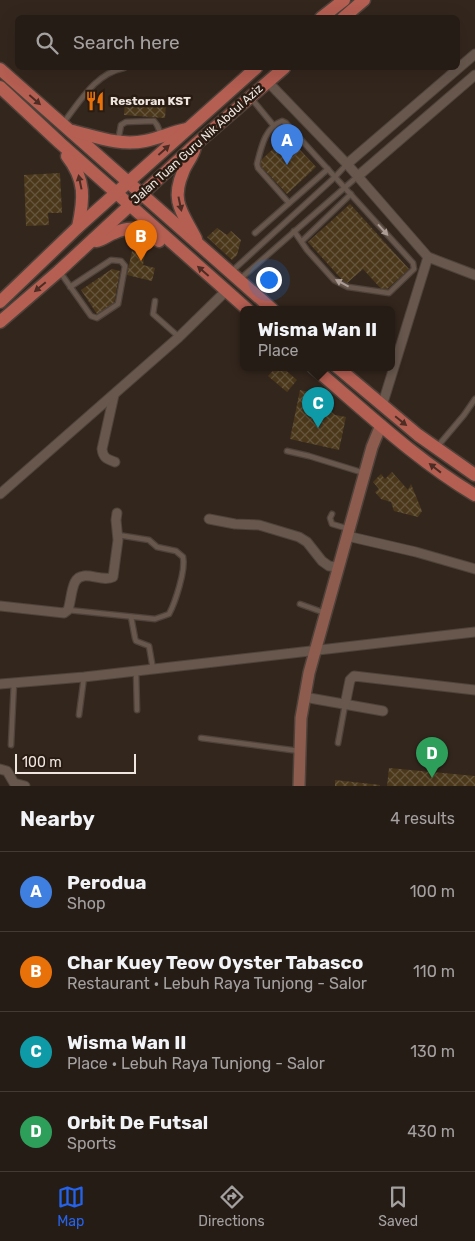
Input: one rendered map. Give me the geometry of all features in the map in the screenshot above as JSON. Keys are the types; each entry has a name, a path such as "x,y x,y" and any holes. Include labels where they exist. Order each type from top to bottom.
{"main road":[{"path":"325,15 344,0"},
{"path":"346,15 364,0"},
{"path":"0,69 269,306"},
{"name":"Jalan Tuan Guru Nik Abdul Aziz","path":"0,302 78,227 254,70"},
{"name":"Jalan Tuan Guru Nik Abdul Aziz","path":"0,322 59,271 197,142 282,70"},
{"path":"0,87 60,143 244,306"},
{"path":"66,127 118,142 146,141 187,130"},
{"path":"197,142 193,156 184,169 178,188 179,207 199,245"},
{"path":"60,143 82,184 83,198 78,227"},
{"path":"89,242 101,240 113,233 126,229 141,230 186,256"},
{"path":"318,371 445,476 475,495"},
{"path":"342,371 382,406 436,448 475,475"},
{"path":"299,786 304,698 314,651 364,473 381,424"}],"street":[{"path":"460,67 475,54"},
{"path":"347,164 456,70"},
{"path":"358,176 475,75"},
{"path":"268,82 358,176 428,257 475,275"},
{"path":"395,364 428,257"},
{"path":"0,494 179,337 226,291"},
{"path":"382,406 393,371"},
{"path":"114,394 102,450 103,455 107,459 115,462"},
{"path":"0,606 60,613 68,610 75,581 79,577 107,579 113,577 118,535 117,513"},
{"path":"209,519 235,524 259,524 299,537 329,566 337,567"},
{"path":"348,533 475,569"},
{"path":"0,684 84,677 475,632"},
{"path":"345,705 350,680 354,676 475,690"},
{"path":"304,698 383,711"},
{"path":"0,769 7,771 14,783 25,786"}],"lane":[{"path":"66,127 98,79 116,70"},
{"path":"249,97 274,126"},
{"path":"118,142 121,125 126,122 154,121 161,136"},
{"path":"290,203 257,166 266,134 280,122 286,123 413,263 414,267 389,292 348,287 334,280 307,250 294,231"},
{"path":"235,276 347,164"},
{"path":"255,233 328,169"},
{"path":"235,276 294,231 358,176"},
{"path":"302,241 351,194"},
{"path":"59,271 91,316 97,318 118,304 125,266 121,261 110,260 70,286"},
{"path":"155,301 154,314 179,337"},
{"path":"436,448 475,399"},
{"path":"287,451 364,473"},
{"path":"332,514 330,518 332,524 348,533"},
{"path":"68,610 155,618 169,614 184,560 181,554 157,547 149,540 118,535"},
{"path":"300,604 325,613"},
{"path":"131,617 136,641 149,646 153,669"},
{"path":"136,671 137,710"},
{"path":"79,716 84,677"},
{"path":"11,745 14,682"},
{"path":"338,743 345,705"},
{"path":"201,738 300,751"}],"building":[{"path":"125,101 166,104 165,118 124,115"},
{"path":"287,136 316,167 287,194 258,163"},
{"path":"60,173 62,213 48,213 49,225 26,226 24,175"},
{"path":"350,204 409,269 384,292 363,269 346,284 308,242"},
{"path":"217,228 227,235 231,231 241,240 237,255 232,260 207,237"},
{"path":"132,251 145,254 143,265 155,268 152,281 127,275"},
{"path":"112,269 120,271 114,304 99,317 81,290"},
{"path":"272,371 287,371 297,380 287,392 268,376"},
{"path":"300,390 309,392 335,415 346,417 339,450 290,439"},
{"path":"392,472 408,490 411,484 422,511 418,517 394,511 391,502 381,499 375,492 379,489 373,482 381,474 385,479"},
{"path":"389,768 475,776 475,786 387,786"},
{"path":"335,780 380,785 380,786 335,786"}],"place":[{"name":"Restoran KST","path":"95,101"},
{"name":"Perodua","path":"287,165"},
{"name":"Char Kuey Teow Oyster Tabasco","path":"141,261"},
{"name":"Wisma Wan II","path":"318,428"},
{"name":"Orbit De Futsal","path":"432,778"}]}
